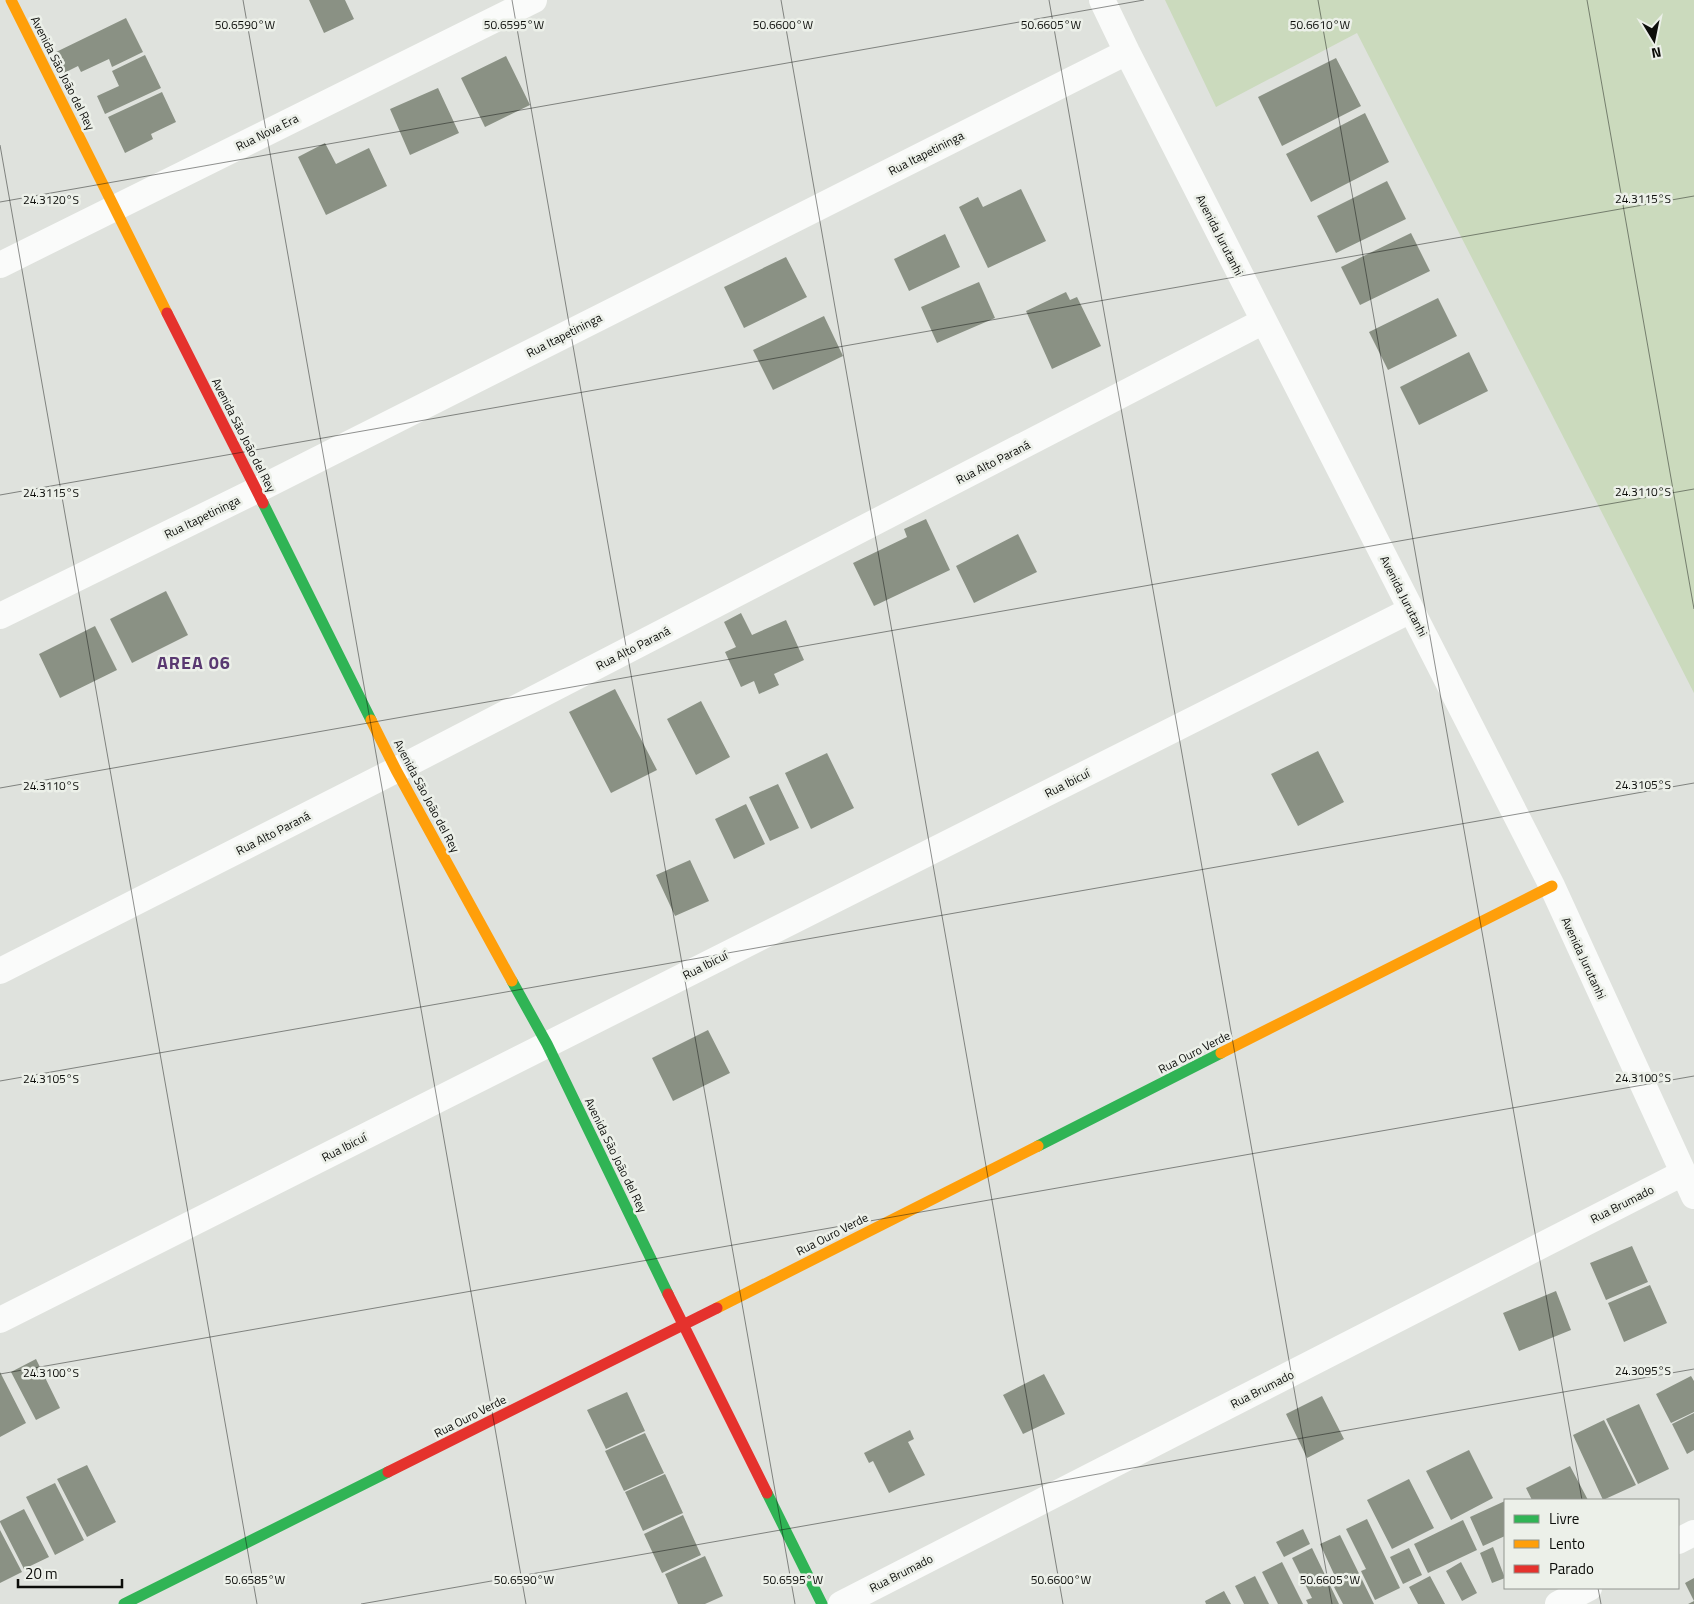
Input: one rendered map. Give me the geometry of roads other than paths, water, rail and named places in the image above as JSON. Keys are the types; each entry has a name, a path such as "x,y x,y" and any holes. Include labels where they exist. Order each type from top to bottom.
{"street":[{"name":"Avenida São João del Rey","path":"11,0 396,770 547,1044 683,1325 822,1604"},
{"name":"Rua Nova Era","path":"0,265 534,0"},
{"name":"Avenida Jurutanhi","path":"1102,0 1552,886 1694,1196"},
{"name":"Rua Itapetininga","path":"0,616 256,490 1127,52"},
{"name":"Rua Alto Paraná","path":"0,971 396,770 1264,321"},
{"name":"Rua Ibicuí","path":"0,1320 1411,610"},
{"name":"Rua Ouro Verde","path":"124,1604 683,1325 1552,886"},
{"name":"Rua Brumado","path":"841,1604 1683,1173"},
{"path":"1679,1540 1694,1532"},
{"path":"1558,1604 1587,1589"}],"district":[{"name":"AREA 06","path":"194,662"}]}
